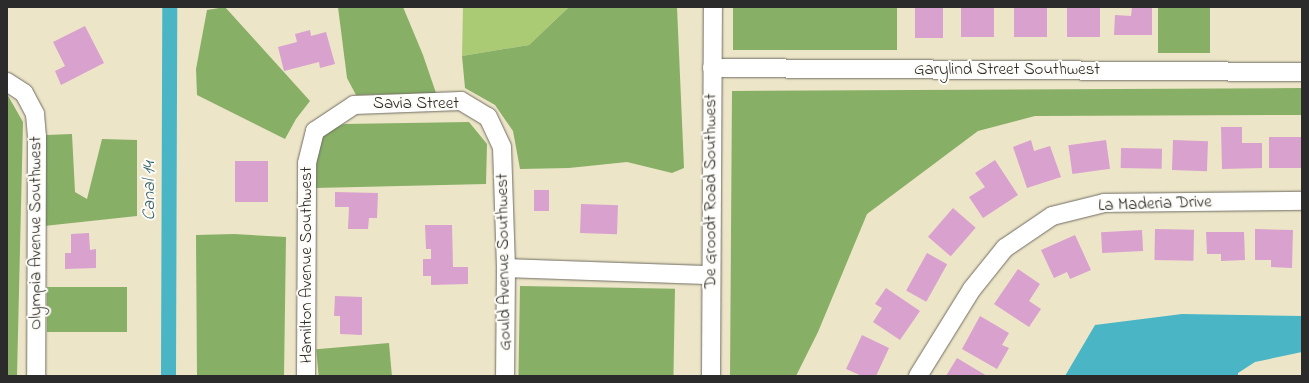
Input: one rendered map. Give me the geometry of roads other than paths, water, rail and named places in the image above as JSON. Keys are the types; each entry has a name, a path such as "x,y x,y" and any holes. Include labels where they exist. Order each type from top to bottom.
{"street":[{"name":"De Groodt Road Southwest","path":"711,376 713,7"},
{"name":"Garylind Street Southwest","path":"712,68 1302,72"},
{"name":"Olympia Avenue Southwest","path":"7,82 24,93 35,114 37,137 36,376"},
{"name":"Savia Street","path":"315,131 354,104 461,101 488,117 502,147"},
{"name":"Hamilton Avenue Southwest","path":"306,376 307,163 315,131"},
{"name":"Gould Avenue Southwest","path":"502,147 506,268 505,376"},
{"name":"La Maderia Drive","path":"918,376 972,289 1005,248 1052,216 1104,203 1302,201"},
{"path":"506,268 711,275"}],"water":[{"path":"1182,314 1302,316 1302,352 1255,362 1238,373 1238,376 1065,376 1095,325"}],"waterway":[{"name":"Canal 14","path":"168,376 169,7"}]}
